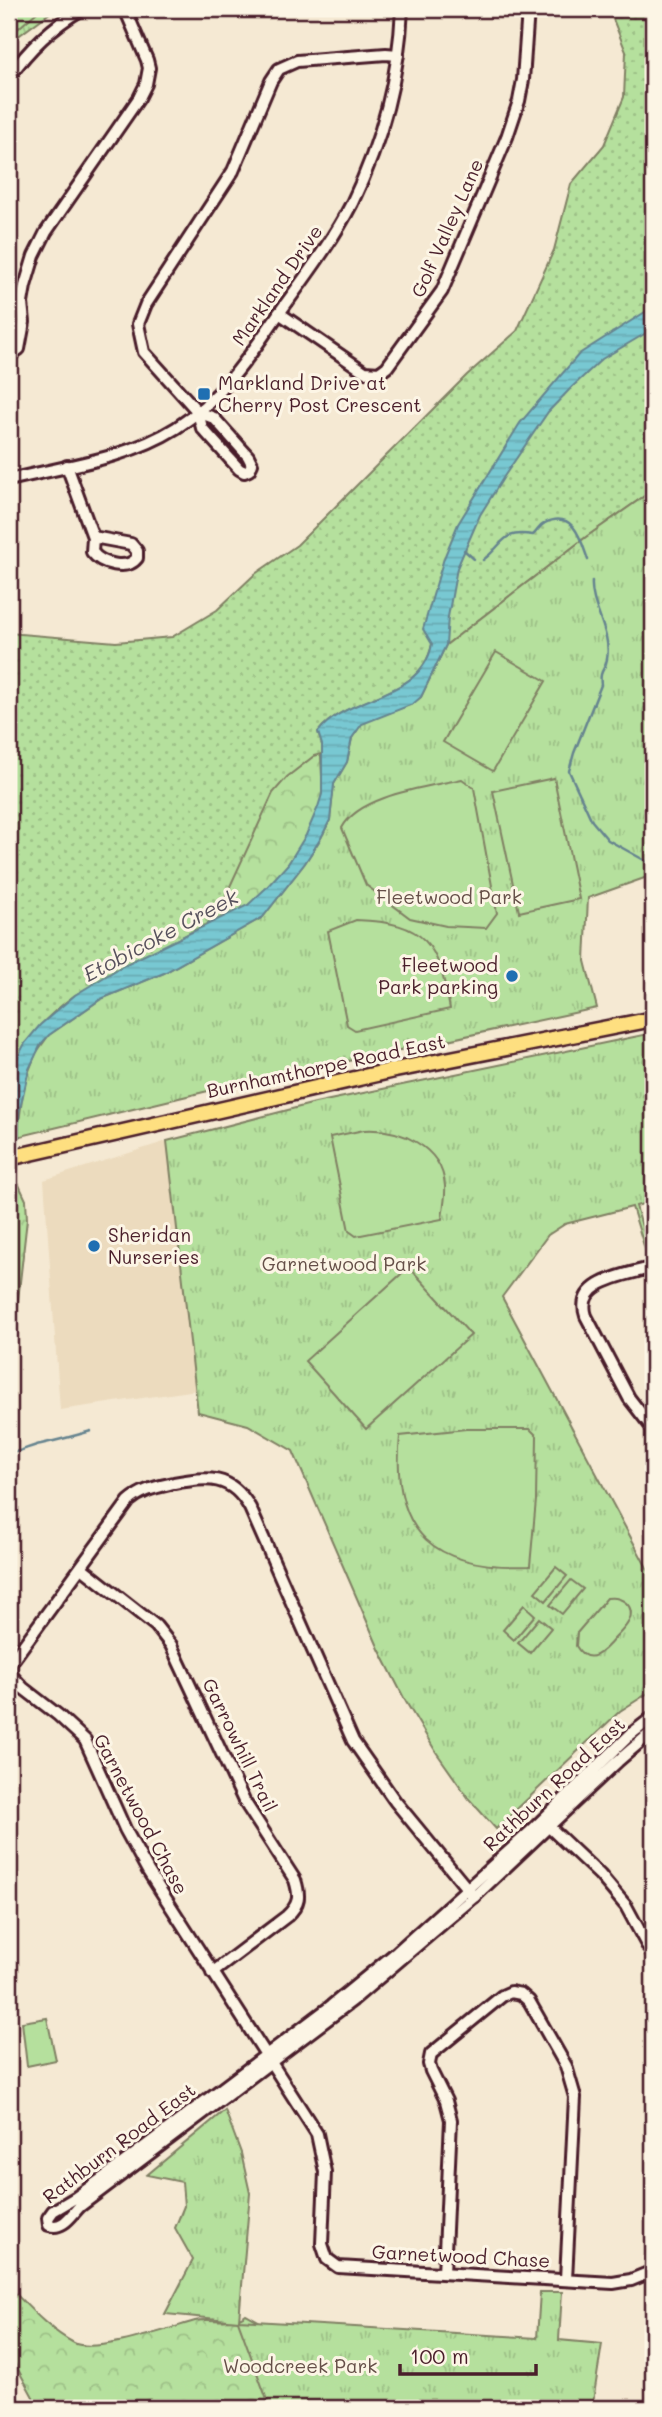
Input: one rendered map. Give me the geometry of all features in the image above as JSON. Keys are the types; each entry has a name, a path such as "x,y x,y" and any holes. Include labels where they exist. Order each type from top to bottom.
{"main road":[{"name":"Burnhamthorpe Road East","path":"9,1158 390,1071 653,1019"}],"street":[{"path":"9,77 25,55 65,19 82,9"},
{"path":"9,356 19,349 24,322 22,303 25,285 34,256 46,232 133,107 146,84 149,68 147,60 125,9"},
{"name":"Markland Drive","path":"9,480 138,447 169,432 198,412 232,379 331,239 351,204 369,163 393,91 402,9"},
{"name":"Golf Valley Lane","path":"279,313 365,372 379,373 387,367 442,291 507,137 523,80 528,9"},
{"path":"198,412 202,428 237,467 244,472 250,469 251,460 214,418 198,412 144,352 138,324 146,304 233,171 271,81 279,69 297,61 398,55"},
{"path":"67,466 93,537"},
{"path":"653,1267 596,1285 587,1294 584,1306 586,1316 629,1398 653,1429"},
{"name":"Garnetwood Chase","path":"471,1893 395,1801 353,1741 250,1508 240,1493 224,1482 202,1478 144,1491 123,1508 10,1664 10,1674 85,1740 125,1829 148,1871 317,2134 325,2172 322,2244 327,2259 338,2267 622,2282 640,2278 653,2271"},
{"name":"Garrowhill Trail","path":"82,1568 149,1620 171,1645 244,1801 298,1888 300,1895 296,1908 212,1973"},
{"name":"Rathburn Road East","path":"546,1823 631,1734 653,1717"},
{"name":"Rathburn Road East","path":"269,2058 80,2206 62,2224 57,2227 49,2225 48,2218 53,2211 75,2199 269,2058 354,2000 546,1823 653,1731"},
{"path":"546,1823 600,1875 626,1906 653,1956"},
{"path":"444,2273 451,2120 446,2102 431,2071 430,2057 438,2047 494,2002 505,1994 515,1992 524,1995 532,2006 566,2067 575,2097 566,2279"}],"shaded area":[{"path":"167,1141 197,1390 60,1410 44,1180"}],"green space":[{"path":"9,9 55,9 9,43"},
{"path":"19,9 35,9 37,12 13,33 9,28 9,17"},
{"path":"609,9 653,9 653,490 586,537 446,645 432,644 425,663 399,687 331,719 318,732 322,745 322,794 288,864 248,905 195,930 75,995 36,1030 9,1074 9,633 116,642 172,637 217,610 255,574 297,545 467,375 517,331 554,250 571,184 604,145 624,97 626,52"},
{"name":"Fleetwood Park","path":"653,490 653,875 588,898 585,961 597,1008 208,1091 17,1137 24,1084 36,1053 49,1035 101,999 164,973 263,917 321,838 330,820 334,784 347,762 352,738 362,723 412,704 421,697 446,645 586,537"},
{"path":"496,652 546,681 493,771 443,742"},
{"path":"321,754 322,793 319,807 294,856 258,897 222,917 226,895 273,793 287,777 314,756"},
{"path":"554,778 579,899 519,912 493,791"},
{"path":"462,779 474,788 497,913 486,928 446,926 410,918 366,885 342,828 351,817 378,800"},
{"path":"356,920 399,926 414,932 425,941 440,968 450,1009 355,1030 347,1025 328,931"},
{"name":"Garnetwood Park","path":"653,1033 653,1201 636,1206 652,1261 649,1262 632,1207 565,1224 548,1235 502,1297 653,1579 653,1690 620,1711 496,1829 469,1799 406,1702 379,1649 293,1451 248,1425 198,1412 167,1141 315,1103"},
{"path":"364,1130 404,1136 427,1150 436,1160 445,1186 442,1219 356,1236 349,1231 330,1137"},
{"path":"19,1185 26,1200 27,1219 16,1318 9,1353 10,1191"},
{"path":"409,1267 471,1335 366,1429 305,1361"},
{"path":"466,1429 530,1429 537,1436 536,1500 530,1566 497,1566 445,1553 426,1540 412,1522 403,1499 399,1470 400,1436"},
{"path":"556,1567 567,1576 546,1601 535,1592"},
{"path":"571,1580 583,1589 562,1614 550,1605"},
{"path":"607,1598 617,1598 629,1606 629,1621 606,1648 591,1657 586,1656 576,1646 577,1633"},
{"path":"524,1605 535,1615 514,1640 503,1630"},
{"path":"539,1618 551,1628 530,1653 518,1643"},
{"path":"47,2018 56,2060 27,2066 22,2022"},
{"name":"Woodcreek Park","path":"225,2110 241,2153 250,2193 239,2320 537,2338 540,2292 562,2292 559,2340 602,2344 592,2408 270,2408 238,2321 165,2314 193,2260 175,2228 184,2206 182,2182 147,2175"},
{"path":"9,2287 56,2331 84,2346 133,2339 195,2321 234,2320 246,2314 271,2328 589,2408 39,2408 9,2353"}],"water":[{"name":"Etobicoke Creek","path":"653,307 653,329 602,359 571,388 548,412 505,475 480,515 457,568 446,645 421,697 413,704 362,724 352,738 347,762 334,784 330,820 321,838 263,917 164,973 101,999 49,1035 41,1044 29,1069 19,1113 18,1170 10,1191 9,1236 9,1074 25,1043 40,1025 75,995 124,965 248,905 288,864 306,835 322,794 322,745 318,732 331,719 399,686 414,676 425,662 432,644 423,629 444,558 458,524 520,423 579,354"}],"waterway":[{"path":"483,560 508,536 533,535 543,524 555,520 570,523 575,529 588,560"},
{"path":"464,550 474,559"},
{"path":"592,581 594,600 608,649 607,659 601,685 569,771 592,821 608,840 653,865"},
{"path":"9,1453 91,1431"}],"place":[{"name":"Markland Drive at Cherry Post Crescent","path":"204,394"},
{"name":"Fleetwood Park parking","path":"512,976"},
{"name":"Sheridan Nurseries","path":"94,1246"}]}
